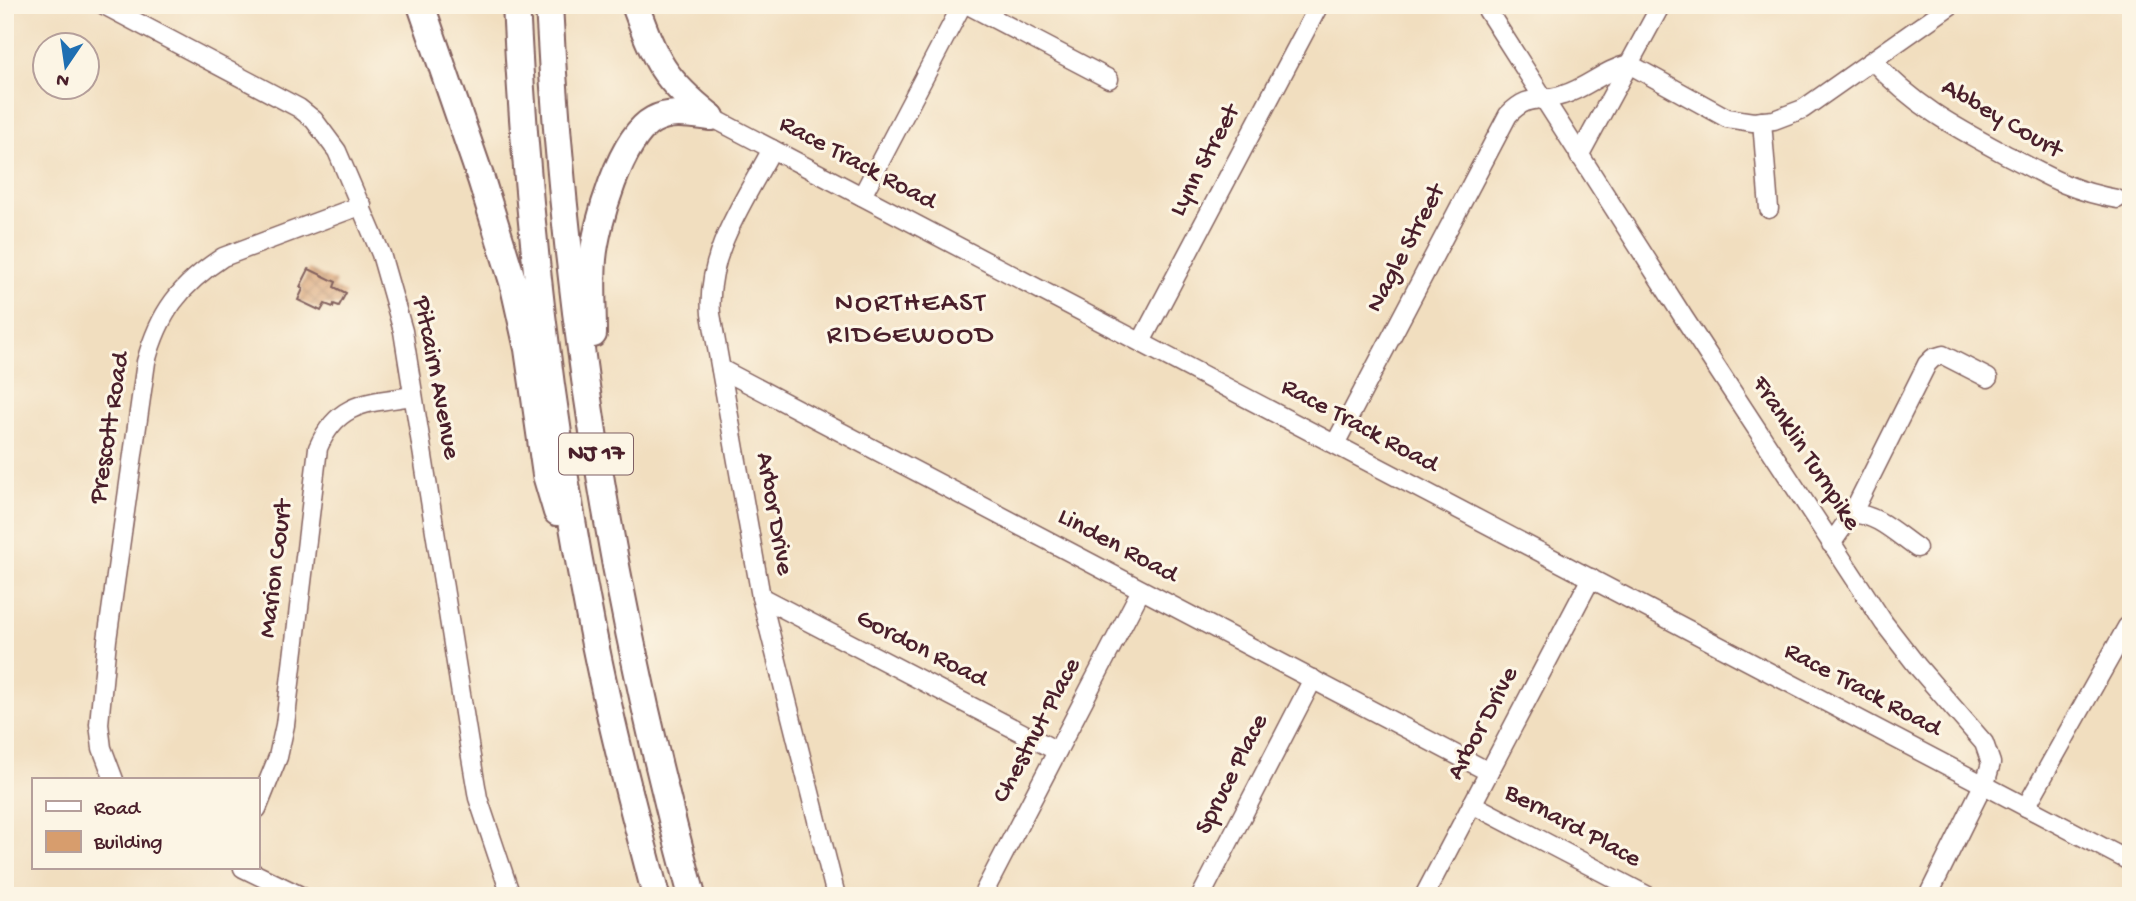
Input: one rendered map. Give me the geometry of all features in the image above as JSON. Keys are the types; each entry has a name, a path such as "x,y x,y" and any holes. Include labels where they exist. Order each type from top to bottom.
{"highway":[{"path":"421,5 489,202 513,282 528,349 546,475 588,610"},
{"name":"NJ 17","path":"516,5 522,117 539,291 554,408 588,610 656,896"},
{"name":"NJ 17","path":"549,5 567,238 593,434 612,548 641,691 692,896"},
{"path":"635,5 654,56 669,79 711,117"},
{"path":"593,434 593,261 598,230 609,195 630,144 643,127 653,120 673,114 711,117"}],"street":[{"name":"Pitcairn Avenue","path":"104,5 307,114 338,151 381,254 399,318 478,798 511,896"},
{"path":"862,196 962,5"},
{"path":"968,5 1109,79"},
{"name":"Lynn Street","path":"1141,342 1319,5"},
{"name":"Franklin Turnpike","path":"1484,5 1831,544 1899,644 1984,743 1991,763 1928,896"},
{"path":"1579,156 1661,5"},
{"path":"1629,64 1717,113 1740,121 1785,117 1803,109 1951,5"},
{"name":"Abbey Court","path":"1873,61 1908,96 1940,119 2063,185 2087,194 2117,199"},
{"name":"Nagle Street","path":"1335,444 1507,115 1524,101 1568,94 1609,70 1629,64"},
{"name":"Race Track Road","path":"711,117 1983,784"},
{"path":"1762,121 1769,209"},
{"name":"Arbor Drive","path":"772,149 722,244 713,269 711,314 761,597 836,896"},
{"name":"Prescott Road","path":"113,778 102,748 99,724 107,640 146,362 151,344 172,301 202,270 223,257 362,205"},
{"path":"1831,544 1852,514 1927,364 1933,358 1943,355 1988,378"},
{"name":"Linden Road","path":"721,369 1489,772"},
{"name":"Marion Court","path":"259,804 278,757 285,725 318,449 325,432 347,410 360,404 413,396"},
{"path":"1852,514 1869,516 1917,548"},
{"name":"Arbor Drive","path":"1424,896 1591,578"},
{"name":"Chestnut Place","path":"982,896 1142,590"},
{"name":"Gordon Road","path":"761,597 1057,751"},
{"path":"2026,807 2127,626 2131,624"},
{"name":"Spruce Place","path":"1201,896 1312,679"},
{"path":"1983,784 2131,862"},
{"name":"Bernard Place","path":"1472,804 1648,896"},
{"path":"247,870 301,896"}],"building":[{"path":"309,269 336,282 334,287 346,293 339,306 325,304 321,311 298,300 303,289 300,287"}],"district":[{"name":"NORTHEAST RIDGEWOOD","path":"911,320"}]}
